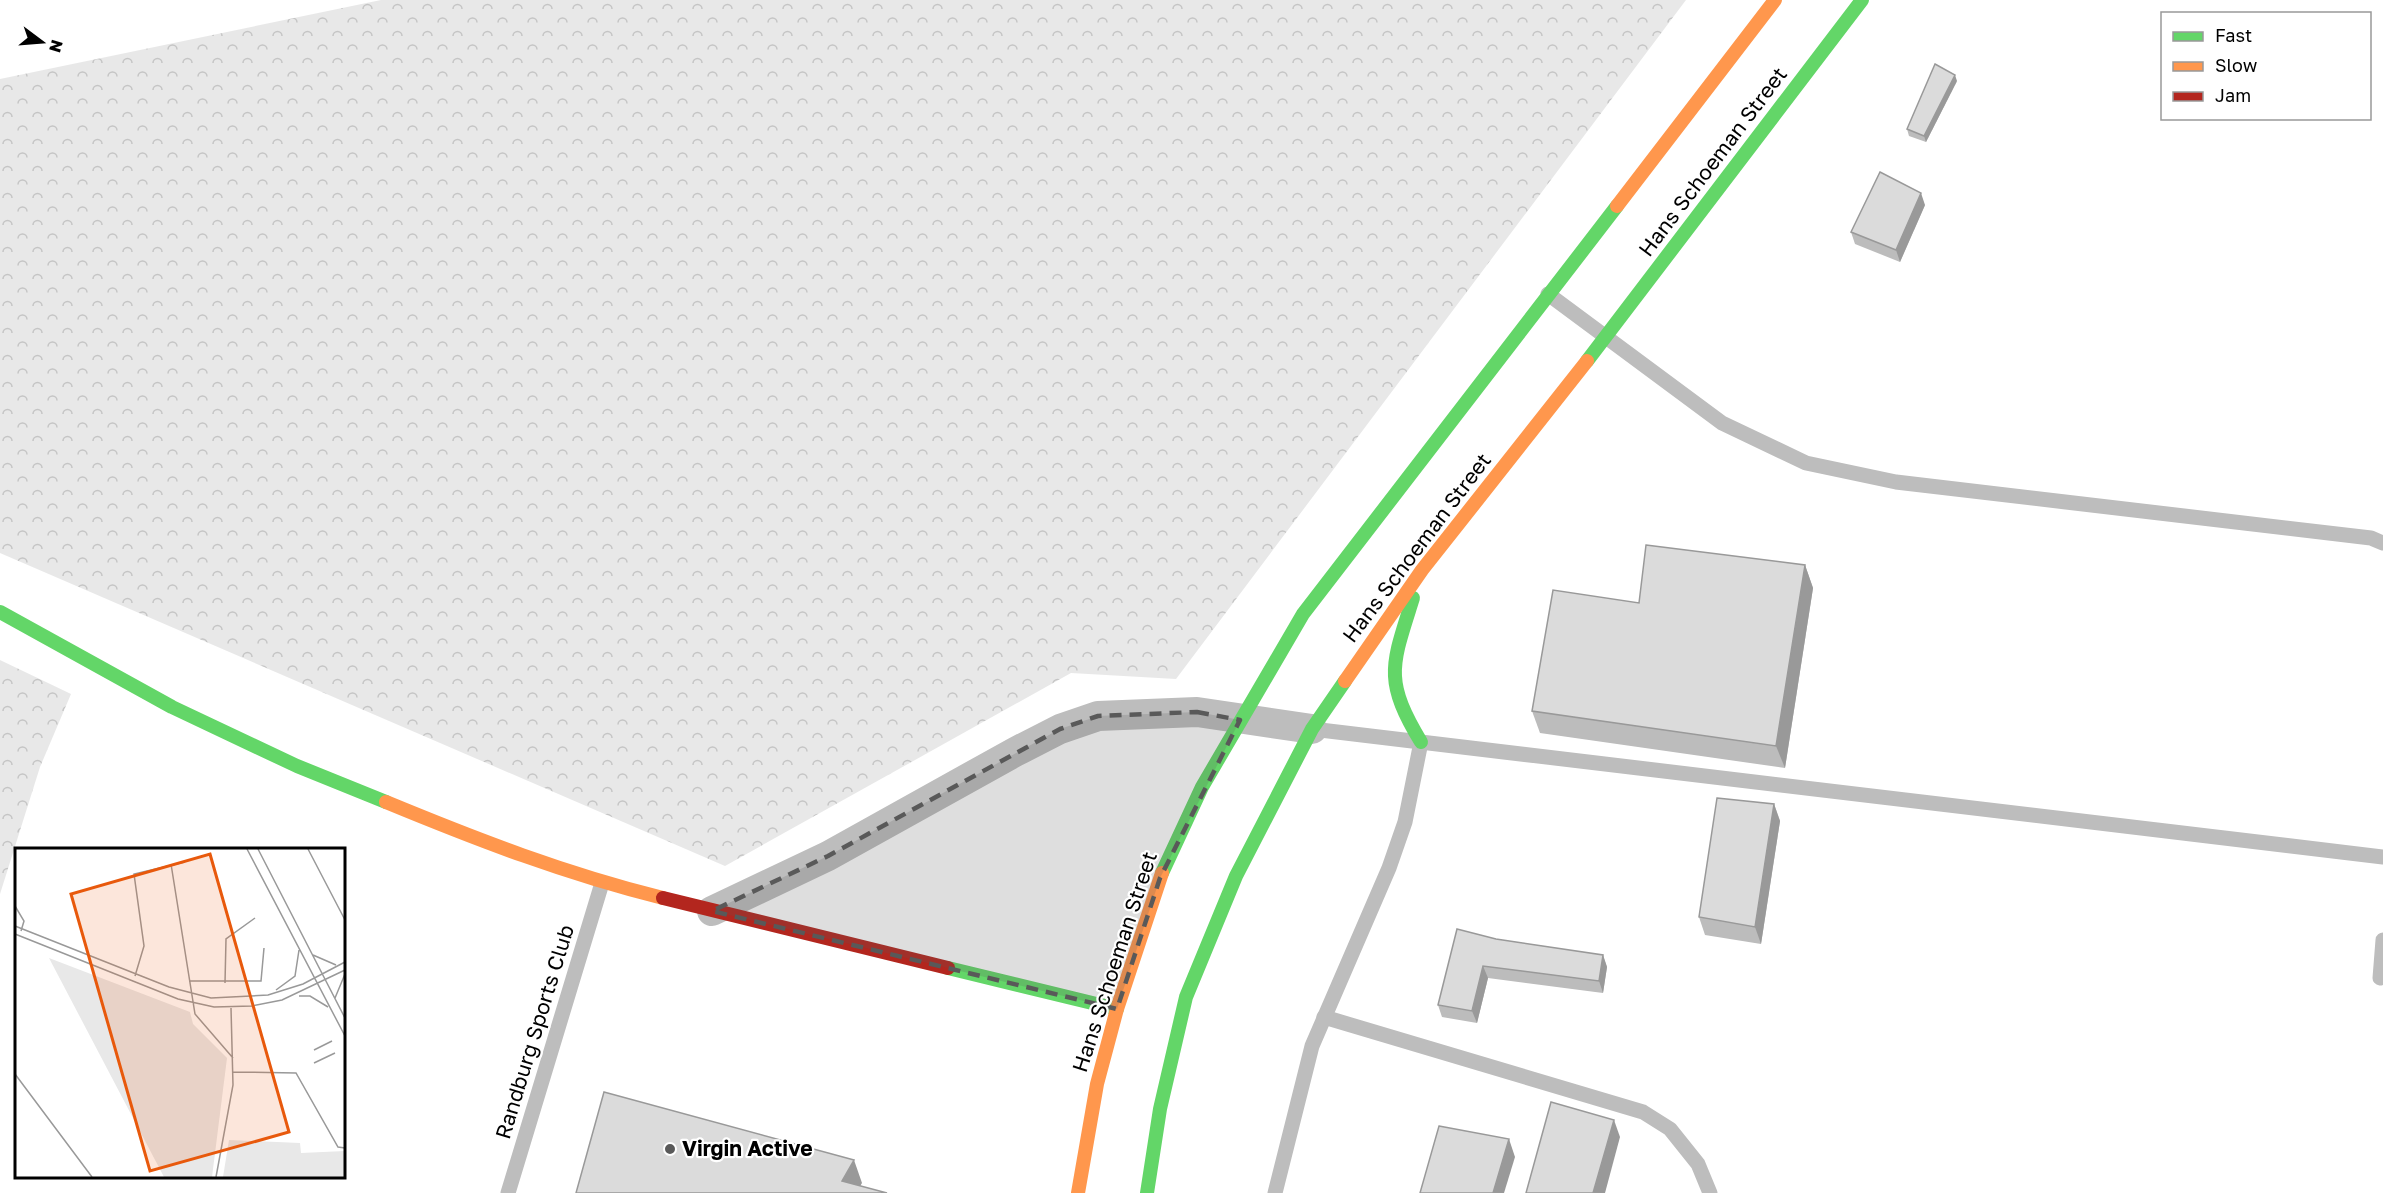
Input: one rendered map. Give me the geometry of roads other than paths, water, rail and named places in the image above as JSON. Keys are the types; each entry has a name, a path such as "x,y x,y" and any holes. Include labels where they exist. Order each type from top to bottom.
{"main road":[{"name":"Hans Schoeman Street","path":"1078,1193 1097,1084 1117,1009 1160,878 1202,787 1240,720 1303,614 1775,0"},
{"name":"Hans Schoeman Street","path":"1147,1193 1160,1109 1186,997 1236,876 1312,729 1422,570 1606,338 1862,0"},
{"path":"1421,742 1399,703 1394,670 1422,570"},
{"path":"0,612 172,707 297,766 497,848 603,883 1117,1009"}],"street":[{"path":"712,910 828,856 1060,729 1098,716 1197,712 1312,729"}],"lane":[{"path":"1548,294 1722,423 1806,463 1896,482 2359,536 2383,543"},
{"path":"1312,729 2383,857"},
{"path":"1275,1193 1312,1046 1389,868 1405,822 1421,742"},
{"name":"Randburg Sports Club","path":"508,1193 603,883"},
{"path":"2380,978 2383,940"},
{"path":"1324,1017 1643,1112 1670,1129 1698,1164 1710,1193"}],"place":[{"name":"Virgin Active","path":"670,1149"}]}
